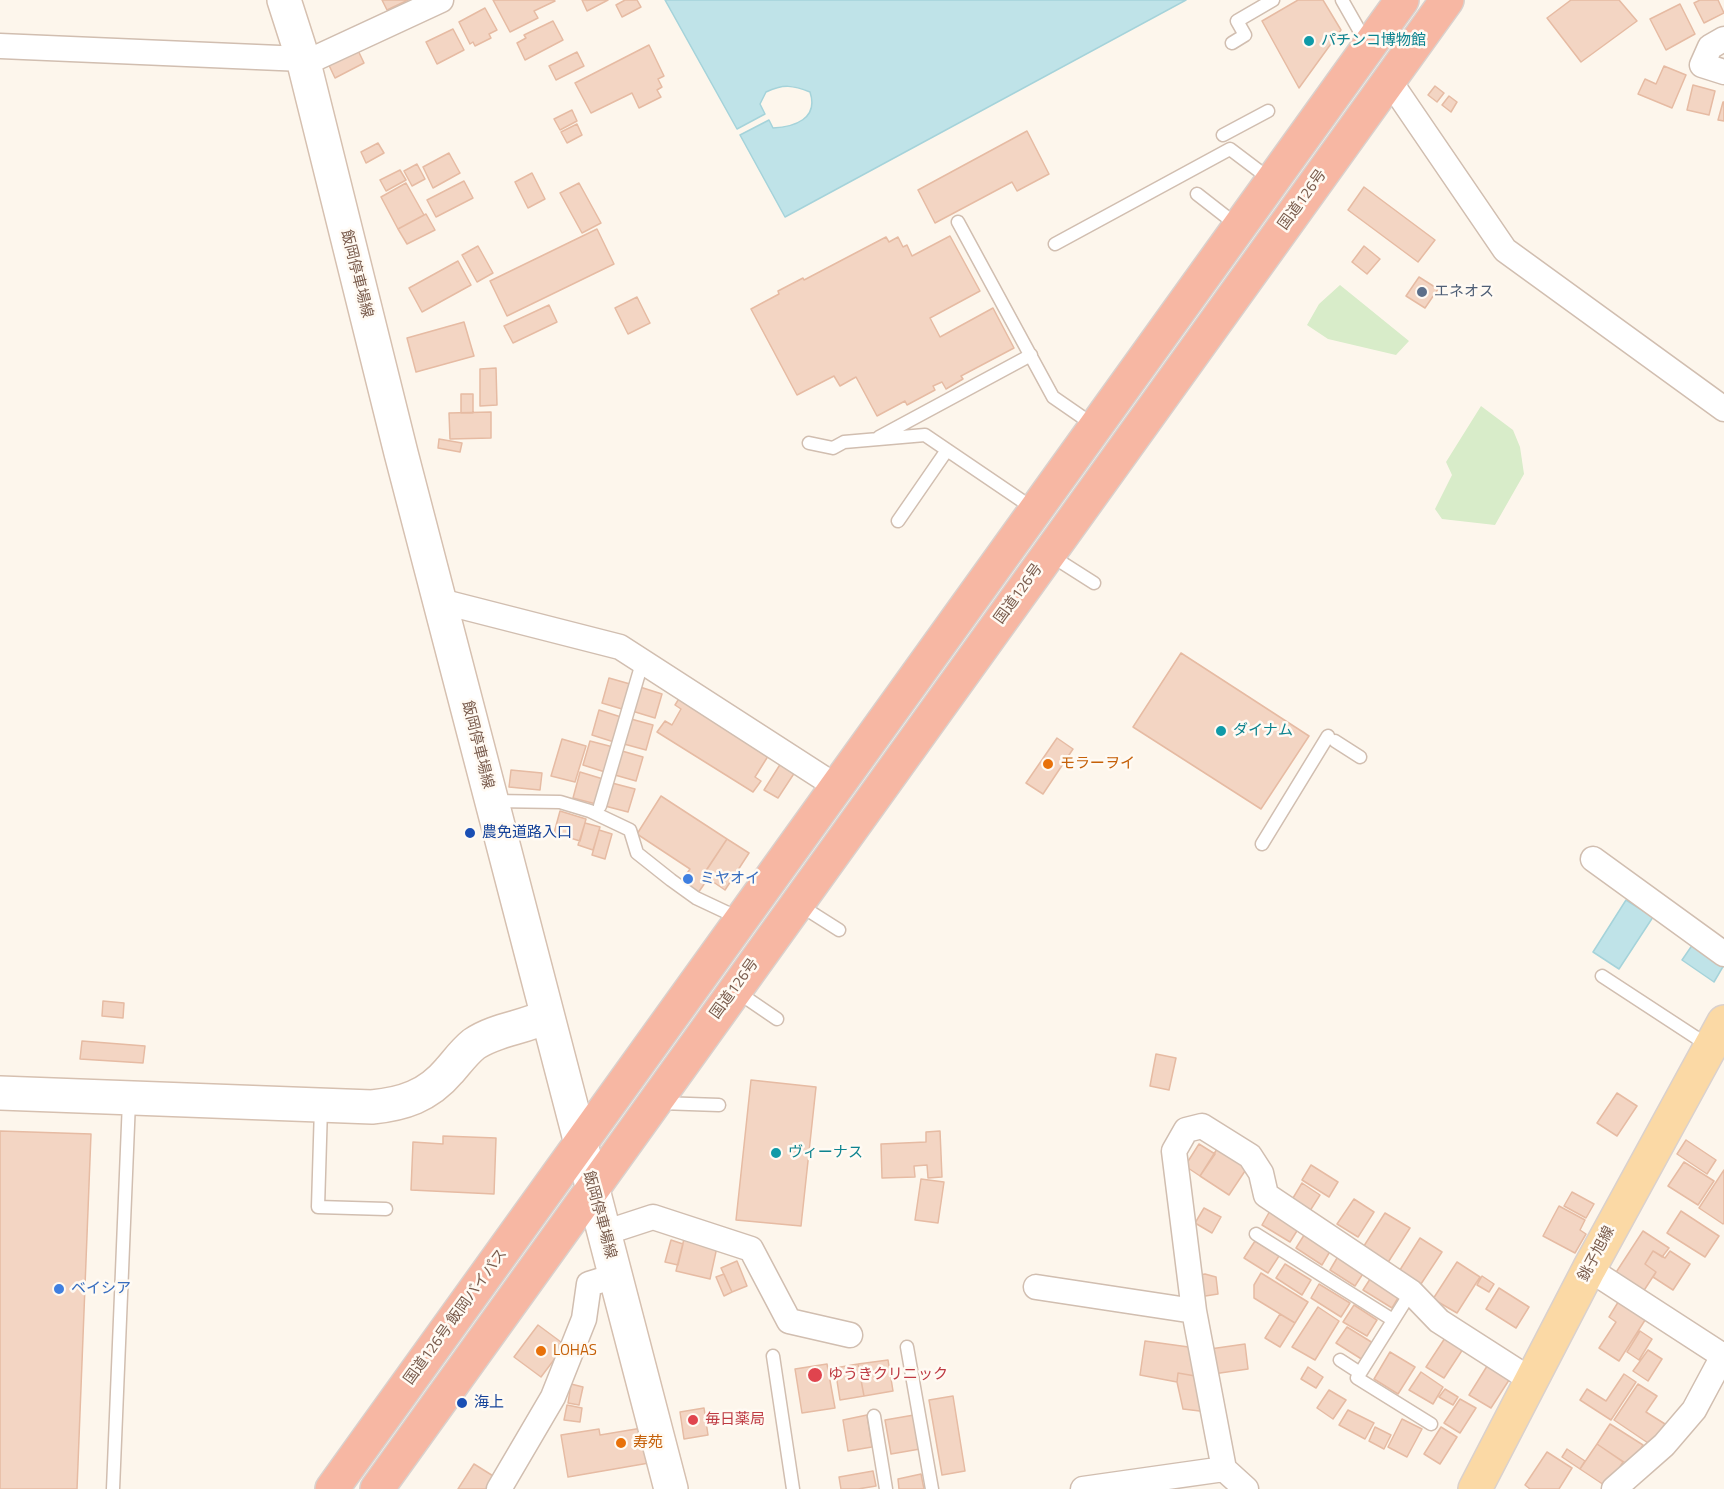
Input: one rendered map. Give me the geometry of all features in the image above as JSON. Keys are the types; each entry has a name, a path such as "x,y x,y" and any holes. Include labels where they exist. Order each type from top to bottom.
{"highway":[{"path":"580,1144 1402,0"},
{"name":"国道126号","path":"592,1189 1447,0"},
{"name":"国道126号 飯岡バイパス","path":"332,1489 580,1144"},
{"path":"377,1489 592,1189"}],"main road":[{"name":"飯岡停車場線","path":"284,0 303,61 491,801 671,1489"},
{"path":"0,1093 372,1107 401,1103 434,1087 479,1041 547,1016"},
{"name":"銚子旭線","path":"1475,1489 1589,1269 1717,1035"}],"street":[{"path":"0,46 303,61 441,0"},
{"path":"1724,39 1710,47 1702,65 1724,72"},
{"path":"1389,80 1505,250 1724,409"},
{"path":"440,601 620,647 642,663 741,717 837,787"},
{"path":"1593,860 1724,954"},
{"path":"1246,1489 1224,1469 1194,1311 1174,1151 1186,1130 1202,1126 1250,1156 1261,1173 1266,1195 1411,1292 1439,1321 1531,1380"},
{"path":"604,1233 653,1217 751,1249 789,1321 850,1335"},
{"path":"1589,1269 1724,1355 1694,1410 1664,1445 1614,1489"},
{"path":"499,1489 553,1396 584,1319 590,1284 615,1276"},
{"path":"1036,1287 1194,1311"},
{"path":"1083,1489 1147,1484 1224,1469"}],"lane":[{"path":"1232,43 1245,35 1237,21 1273,0"},
{"path":"1342,0 1369,47"},
{"path":"1223,135 1268,111"},
{"path":"1055,244 1230,149 1271,180"},
{"path":"1197,194 1238,226"},
{"path":"958,222 1053,397 1095,426"},
{"path":"873,439 1031,355"},
{"path":"808,443 833,447 844,442 925,435 1035,510"},
{"path":"898,521 947,450"},
{"path":"1048,554 1094,584"},
{"path":"600,806 642,663"},
{"path":"1262,844 1331,738 1360,757"},
{"path":"491,801 560,802 590,811 630,830 637,853 696,898 730,914 743,916"},
{"path":"797,903 839,930"},
{"path":"1602,976 1717,1035"},
{"path":"735,990 777,1019"},
{"path":"113,1489 129,1098"},
{"path":"654,1103 719,1105"},
{"path":"321,1105 318,1207 386,1209"},
{"path":"1256,1234 1393,1320"},
{"path":"1411,1292 1357,1378 1431,1424"},
{"path":"907,1347 932,1489"},
{"path":"773,1356 793,1489"},
{"path":"1340,1360 1360,1373"},
{"path":"874,1416 886,1489"},
{"path":"322,1489 352,1461"}],"green space":[{"path":"1340,285 1409,341 1396,355 1328,339 1307,325 1319,304"},
{"path":"1481,406 1513,430 1520,447 1524,474 1495,525 1442,519 1435,509 1452,475 1446,462"}],"water":[{"path":"665,0 1186,0 785,217 740,135 769,120 773,128 789,126 803,120 811,109 810,92 788,86 766,92 760,104 765,114 737,129"},
{"path":"1626,900 1653,917 1619,969 1593,952"},
{"path":"1693,944 1724,965 1714,982 1682,960"}],"building":[{"path":"382,0 408,0 387,10"},
{"path":"493,0 555,1 534,11 538,18 510,32"},
{"path":"582,0 608,0 587,11"},
{"path":"625,0 637,0 641,7 622,17 616,5"},
{"path":"1298,0 1323,0 1341,30 1299,88 1262,21"},
{"path":"1571,0 1619,0 1637,21 1581,62 1547,18"},
{"path":"1700,0 1718,0 1724,13 1704,23 1694,3"},
{"path":"1680,4 1695,34 1666,50 1650,19"},
{"path":"485,8 497,30 489,34 491,38 475,46 473,42 470,44 459,22"},
{"path":"553,21 563,40 525,60 517,43 526,38 524,35"},
{"path":"453,29 464,50 437,64 426,42"},
{"path":"355,44 364,63 335,78 326,59"},
{"path":"649,45 664,76 658,79 662,87 657,90 661,97 639,108 632,93 591,113 575,83"},
{"path":"577,52 584,66 556,80 549,66"},
{"path":"1664,66 1686,75 1672,108 1638,94 1645,79 1656,84"},
{"path":"1693,85 1715,91 1709,115 1687,110"},
{"path":"1435,86 1444,93 1437,102 1428,95"},
{"path":"1449,96 1457,102 1451,112 1442,105"},
{"path":"1724,102 1724,121 1718,120"},
{"path":"572,110 577,121 560,130 554,119"},
{"path":"577,124 582,135 567,143 561,132"},
{"path":"1027,131 1049,174 1017,191 1012,182 935,223 918,190"},
{"path":"378,143 384,153 366,163 361,152"},
{"path":"449,153 460,173 433,188 423,167"},
{"path":"417,164 425,179 412,186 404,171"},
{"path":"400,170 406,180 386,191 380,180"},
{"path":"532,173 545,199 528,208 515,182"},
{"path":"464,181 473,198 436,217 427,200"},
{"path":"406,183 424,215 398,229 381,197"},
{"path":"579,183 601,223 582,233 560,193"},
{"path":"1364,187 1435,240 1418,262 1348,210"},
{"path":"426,214 435,230 407,244 398,229"},
{"path":"597,229 614,264 507,316 490,281"},
{"path":"950,236 980,291 930,318 940,337 993,308 1014,348 961,376 963,379 946,389 942,382 933,386 935,390 907,405 905,401 877,416 856,377 840,386 834,376 797,395 751,309 779,294 778,291 886,237 889,242 898,237 903,247 907,245 912,256"},
{"path":"478,246 493,273 477,282 462,255"},
{"path":"1364,246 1380,259 1367,274 1352,262"},
{"path":"458,261 471,285 422,312 409,288"},
{"path":"1419,277 1438,289 1425,308 1406,296"},
{"path":"637,297 650,323 628,334 615,308"},
{"path":"549,305 557,322 513,343 504,326"},
{"path":"464,322 474,356 416,372 407,338"},
{"path":"496,368 497,405 480,406 480,369"},
{"path":"461,394 473,394 473,413 461,413"},
{"path":"491,412 491,438 450,439 449,413"},
{"path":"439,439 462,443 460,452 438,448"},
{"name":"ダイナム","path":"1181,653 1309,736 1261,809 1133,727"},
{"path":"609,678 630,684 622,709 602,703"},
{"path":"640,687 662,694 655,718 632,711"},
{"path":"680,697 770,753 755,777 761,781 753,792 657,732 665,721 672,725 681,709 675,705"},
{"path":"599,710 621,717 614,742 592,735"},
{"path":"631,719 653,725 646,750 624,744"},
{"path":"1057,738 1073,749 1043,794 1026,783"},
{"path":"562,739 586,746 575,782 551,776"},
{"path":"590,741 613,747 605,772 583,765"},
{"path":"622,751 643,757 636,781 615,775"},
{"path":"781,763 795,772 778,798 764,790"},
{"path":"511,770 542,773 540,790 509,787"},
{"path":"580,772 603,779 596,804 573,798"},
{"path":"612,783 635,789 628,812 605,806"},
{"path":"661,796 727,839 702,877 707,880 698,893 681,882 690,869 637,834"},
{"path":"560,811 586,819 580,841 554,833"},
{"path":"585,823 600,827 593,850 578,845"},
{"path":"599,830 612,834 605,859 592,855"},
{"path":"727,839 749,853 725,890 703,875"},
{"path":"103,1001 124,1003 123,1018 102,1016"},
{"path":"82,1041 145,1046 143,1063 80,1059"},
{"path":"1156,1054 1176,1058 1169,1090 1150,1086"},
{"name":"ヴィーナス","path":"751,1080 816,1087 801,1226 736,1220"},
{"path":"1617,1093 1637,1106 1617,1136 1597,1123"},
{"path":"0,1131 91,1134 77,1489 0,1489"},
{"path":"940,1131 942,1177 928,1178 927,1165 914,1166 915,1177 882,1178 881,1144 926,1142 926,1132"},
{"path":"443,1136 496,1138 494,1194 411,1190 413,1142 443,1144"},
{"path":"1686,1140 1716,1160 1707,1174 1677,1154"},
{"path":"1199,1144 1215,1154 1200,1176 1185,1166"},
{"path":"1217,1149 1247,1168 1229,1195 1200,1176"},
{"path":"1684,1162 1714,1181 1698,1205 1668,1186"},
{"path":"1311,1165 1338,1182 1329,1197 1302,1180"},
{"path":"1724,1170 1724,1223 1723,1224 1699,1208"},
{"path":"921,1179 944,1182 938,1223 915,1220"},
{"path":"1302,1183 1320,1195 1308,1214 1290,1203"},
{"path":"1572,1192 1594,1204 1586,1218 1564,1206"},
{"path":"1354,1199 1374,1212 1358,1237 1337,1224"},
{"path":"1559,1206 1585,1220 1580,1230 1586,1234 1575,1253 1543,1236"},
{"path":"1204,1208 1221,1217 1212,1233 1195,1223"},
{"path":"1271,1209 1300,1226 1290,1242 1262,1225"},
{"path":"1681,1211 1719,1236 1705,1257 1667,1233"},
{"path":"1385,1213 1410,1228 1387,1264 1362,1249"},
{"path":"1643,1231 1669,1248 1662,1257 1653,1251 1645,1264 1656,1272 1641,1295 1613,1277"},
{"path":"1306,1232 1332,1248 1322,1265 1296,1248"},
{"path":"1420,1238 1442,1252 1419,1287 1398,1273"},
{"path":"684,1239 717,1247 710,1279 676,1271"},
{"path":"671,1240 683,1244 678,1265 665,1262"},
{"path":"1255,1241 1279,1256 1268,1273 1244,1258"},
{"path":"1653,1251 1665,1258 1670,1251 1690,1264 1673,1290 1653,1277 1656,1272 1645,1264"},
{"path":"1340,1253 1366,1269 1355,1286 1330,1270"},
{"path":"737,1261 747,1286 732,1292 721,1268"},
{"path":"1457,1262 1480,1277 1457,1313 1433,1299"},
{"path":"1285,1264 1311,1280 1302,1295 1276,1278"},
{"path":"1261,1273 1308,1302 1295,1323 1254,1298 1254,1285"},
{"path":"724,1274 732,1292 724,1296 716,1277"},
{"path":"1205,1274 1216,1277 1218,1294 1199,1297 1195,1276"},
{"path":"1372,1276 1401,1293 1392,1308 1363,1290"},
{"path":"1482,1276 1494,1284 1489,1292 1477,1285"},
{"path":"1319,1284 1350,1303 1341,1317 1311,1298"},
{"path":"1499,1288 1529,1307 1516,1328 1486,1309"},
{"path":"1620,1299 1647,1317 1619,1361 1599,1348 1616,1322 1609,1317"},
{"path":"1354,1305 1377,1320 1367,1336 1343,1322"},
{"path":"1318,1307 1339,1321 1315,1360 1292,1347"},
{"path":"1280,1314 1295,1323 1280,1347 1265,1338"},
{"path":"538,1325 565,1345 541,1377 514,1357"},
{"path":"1347,1327 1373,1343 1363,1360 1336,1343"},
{"path":"1640,1331 1652,1339 1639,1360 1627,1352"},
{"path":"1445,1338 1463,1349 1444,1378 1426,1367"},
{"path":"1145,1341 1196,1348 1201,1377 1178,1373 1177,1382 1140,1375"},
{"path":"1245,1344 1248,1369 1213,1374 1210,1349"},
{"path":"1648,1350 1662,1359 1648,1381 1633,1371"},
{"path":"1390,1352 1415,1367 1398,1394 1374,1379"},
{"path":"888,1360 893,1391 864,1396 858,1364"},
{"path":"1489,1363 1511,1377 1491,1408 1469,1395"},
{"path":"827,1364 835,1408 802,1413 795,1369"},
{"path":"858,1364 864,1396 840,1400 835,1368"},
{"path":"1308,1367 1323,1377 1316,1388 1301,1379"},
{"path":"1421,1372 1443,1387 1433,1404 1409,1390"},
{"path":"1178,1373 1201,1377 1208,1412 1183,1409 1177,1382"},
{"path":"1624,1374 1636,1382 1611,1420 1580,1400 1587,1389 1606,1401"},
{"path":"571,1384 583,1387 579,1405 568,1403"},
{"path":"1638,1384 1657,1396 1646,1412 1665,1424 1651,1445 1614,1420"},
{"path":"1445,1389 1458,1397 1453,1405 1439,1397"},
{"path":"1329,1390 1346,1400 1333,1419 1317,1408"},
{"path":"953,1396 965,1471 942,1475 929,1400"},
{"path":"1460,1399 1476,1408 1460,1433 1444,1423"},
{"path":"567,1405 582,1408 580,1422 564,1420"},
{"path":"704,1408 708,1435 684,1439 680,1412"},
{"path":"1348,1410 1374,1423 1365,1439 1339,1425"},
{"path":"867,1415 872,1447 848,1451 843,1420"},
{"path":"914,1415 920,1449 891,1454 885,1420"},
{"path":"1402,1419 1422,1429 1407,1457 1388,1447"},
{"path":"1610,1424 1643,1445 1630,1466 1597,1444"},
{"path":"1375,1427 1391,1435 1384,1449 1369,1441"},
{"path":"1441,1427 1457,1437 1440,1464 1424,1454"},
{"path":"642,1428 649,1463 568,1477 561,1435 599,1429 600,1435"},
{"path":"1597,1444 1623,1462 1607,1487 1580,1469"},
{"path":"1567,1449 1585,1461 1580,1469 1562,1457"},
{"path":"1547,1452 1572,1468 1559,1489 1530,1489 1525,1485"},
{"path":"474,1464 498,1479 492,1489 458,1489"},
{"path":"873,1471 876,1486 841,1489 839,1477"},
{"path":"921,1474 924,1489 899,1489 898,1479"}],"place":[{"name":"パチンコ博物館","path":"1309,41"},
{"name":"エネオス","path":"1422,292"},
{"name":"ダイナム","path":"1221,731"},
{"name":"モラーヲイ","path":"1048,764"},
{"name":"農免道路入口","path":"470,833"},
{"name":"ミヤオイ","path":"688,879"},
{"name":"ヴィーナス","path":"776,1153"},
{"name":"ベイシア","path":"59,1289"},
{"name":"LOHAS","path":"541,1351"},
{"name":"ゆうきクリニック","path":"815,1375"},
{"name":"海上","path":"462,1403"},
{"name":"毎日薬局","path":"693,1420"},
{"name":"寿苑","path":"621,1443"}]}
